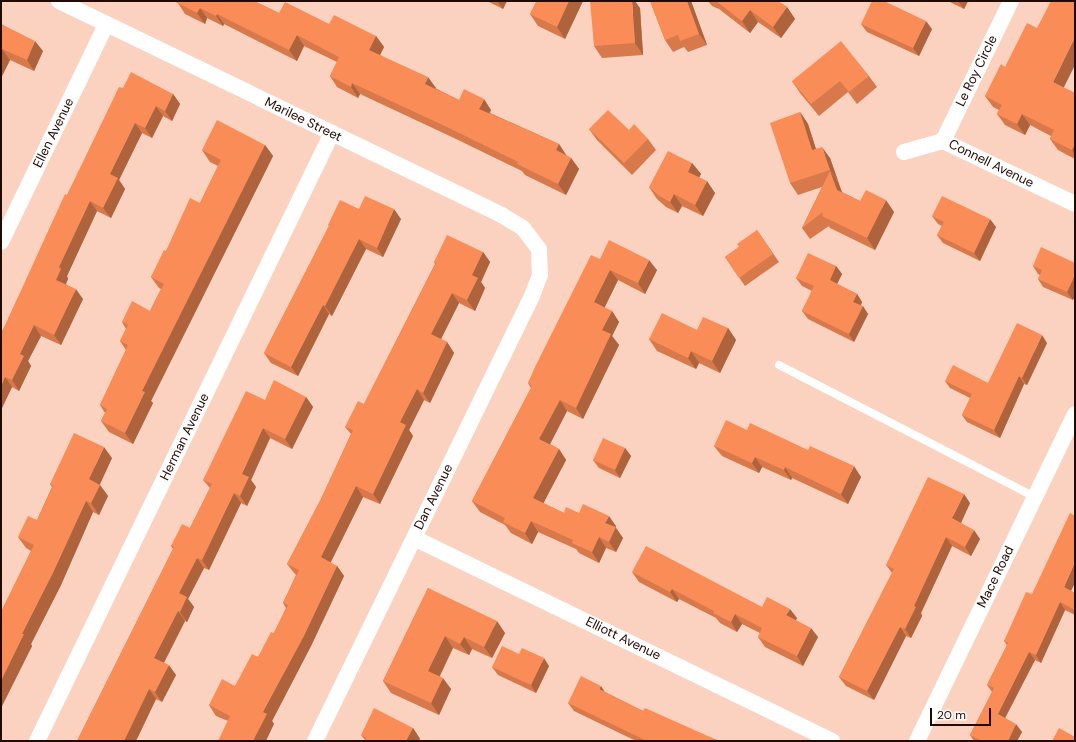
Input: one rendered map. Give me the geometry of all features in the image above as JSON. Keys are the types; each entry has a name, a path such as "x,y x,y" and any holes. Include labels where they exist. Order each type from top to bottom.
{"street":[{"name":"Marilee Street","path":"59,1 503,216 523,228 539,249"},
{"name":"Le Roy Circle","path":"943,141 1011,1"},
{"name":"Ellen Avenue","path":"1,242 106,25"},
{"name":"Herman Avenue","path":"37,741 332,133"},
{"name":"Connell Avenue","path":"904,152 943,141 1075,204"},
{"name":"Dan Avenue","path":"315,741 532,296 540,275 539,249"},
{"name":"Mace Road","path":"916,741 1075,414"},
{"name":"Elliott Avenue","path":"414,538 832,741"}],"lane":[{"path":"779,365 1035,497"}],"building":[{"path":"179,1 254,1 279,13 285,2 329,24 334,15 376,36 369,50 428,77 425,84 459,100 464,89 484,99 479,109 559,144 556,150 571,158 558,184 517,164 518,162 447,127 352,83 351,87 330,76 339,57 297,35 289,50 217,14 216,16 200,8 197,13 178,3"},
{"path":"537,1 569,1 557,27 530,14"},
{"path":"590,1 632,1 635,43 594,46"},
{"path":"650,1 687,1 699,34 680,41 678,35 665,40"},
{"path":"716,1 778,1 787,7 773,27 750,10 742,21"},
{"path":"872,1 884,1 926,21 913,48 861,24"},
{"path":"1051,1 1075,1 1075,37 1053,82 1075,93 1075,144 1072,150 1050,139 1054,130 1022,114 1017,124 997,114 1002,105 985,96 1001,64 1005,67 1027,23 1037,28"},
{"path":"1,24 35,41 27,60 2,49 1,52"},
{"path":"841,41 869,76 849,92 840,81 811,104 792,81"},
{"path":"131,72 173,94 165,111 156,106 145,128 135,123 110,174 118,178 103,208 90,201 59,267 61,269 56,280 76,289 54,335 34,325 20,354 24,356 12,380 5,377 1,386 1,333 65,194 67,195 119,87 123,88"},
{"path":"608,110 629,130 634,124 648,139 624,163 589,129"},
{"path":"800,112 812,150 822,147 830,170 790,183 770,123"},
{"path":"217,120 265,145 142,391 145,392 125,433 101,421 107,409 100,405 128,345 120,341 128,325 122,322 132,301 150,311 164,284 151,277 164,250 166,251 190,198 200,203 221,160 202,150"},
{"path":"668,151 692,163 688,172 707,181 695,205 674,194 670,202 658,195 649,187"},
{"path":"830,171 837,190 860,201 866,190 886,200 867,238 822,216 823,212 802,228"},
{"path":"365,196 394,209 377,248 359,239 325,306 323,305 291,367 264,353 329,226 328,225 340,200 359,209"},
{"path":"942,196 990,219 974,253 937,235 944,222 932,216"},
{"path":"757,230 773,254 739,278 725,257 739,247 737,244"},
{"path":"447,235 483,252 472,275 478,278 467,300 452,293 431,334 447,342 423,393 417,389 400,422 406,425 373,494 356,486 321,557 337,566 304,636 263,712 267,714 253,741 218,741 230,716 209,705 222,679 235,686 252,654 258,657 271,632 274,633 288,605 283,603 299,570 287,564 321,499 353,430 345,427 358,401 364,404 436,263 434,262"},
{"path":"609,240 649,260 638,283 610,270 594,302 612,311 602,330 611,334 576,408 560,400 539,439 559,449 533,498 564,513 566,507 579,513 583,504 609,516 605,523 616,527 609,542 599,537 592,552 572,543 573,540 531,521 525,533 503,522 505,518 472,501 532,386 528,383 535,367 591,255 600,259"},
{"path":"1041,247 1075,263 1075,275 1067,292 1038,279 1042,270 1033,266"},
{"path":"808,253 836,266 830,280 857,294 853,302 863,306 849,334 802,311 814,286 796,278"},
{"path":"662,313 697,330 703,317 728,328 712,361 691,351 688,358 649,339"},
{"path":"1017,323 1042,335 1022,378 1019,376 994,430 962,415 972,394 945,381 953,365 988,383"},
{"path":"274,380 306,397 285,439 263,428 242,474 249,477 240,496 234,493 202,560 197,558 179,593 187,597 180,612 178,611 154,658 169,665 155,692 149,689 124,741 77,741 174,547 171,546 182,524 190,528 212,484 203,480 246,391 265,400"},
{"path":"726,420 747,430 750,423 808,450 810,446 854,466 841,494 785,467 784,470 755,457 752,463 714,446"},
{"path":"74,433 104,447 89,479 100,485 91,503 86,501 1,681 1,612 34,545 18,537 28,516 37,520 53,486 50,484"},
{"path":"603,438 625,448 615,470 593,460"},
{"path":"928,477 964,494 952,518 974,530 965,547 946,537 905,629 900,627 867,691 839,677 894,569 886,565"},
{"path":"1070,513 1075,516 1075,562 1064,587 1075,593 1075,610 1060,602 1036,655 1029,652 998,714 1016,724 1008,741 982,741 970,735 994,688 987,685 1008,643 1004,641 1026,592 1032,594"},
{"path":"646,546 762,607 767,597 790,609 786,615 811,628 797,656 758,637 762,628 735,614 731,622 713,613 714,611 672,589 670,592 632,572"},
{"path":"428,588 497,621 484,647 464,637 460,644 445,636 428,671 443,678 431,703 383,681"},
{"path":"502,646 519,654 522,648 544,658 531,685 492,667"},
{"path":"581,676 601,686 599,689 643,711 645,708 719,741 647,741 568,703"},
{"path":"374,708 413,728 406,741 364,741 366,738 361,735"},
{"path":"1059,728 1075,737 1075,741 1052,741"}]}
